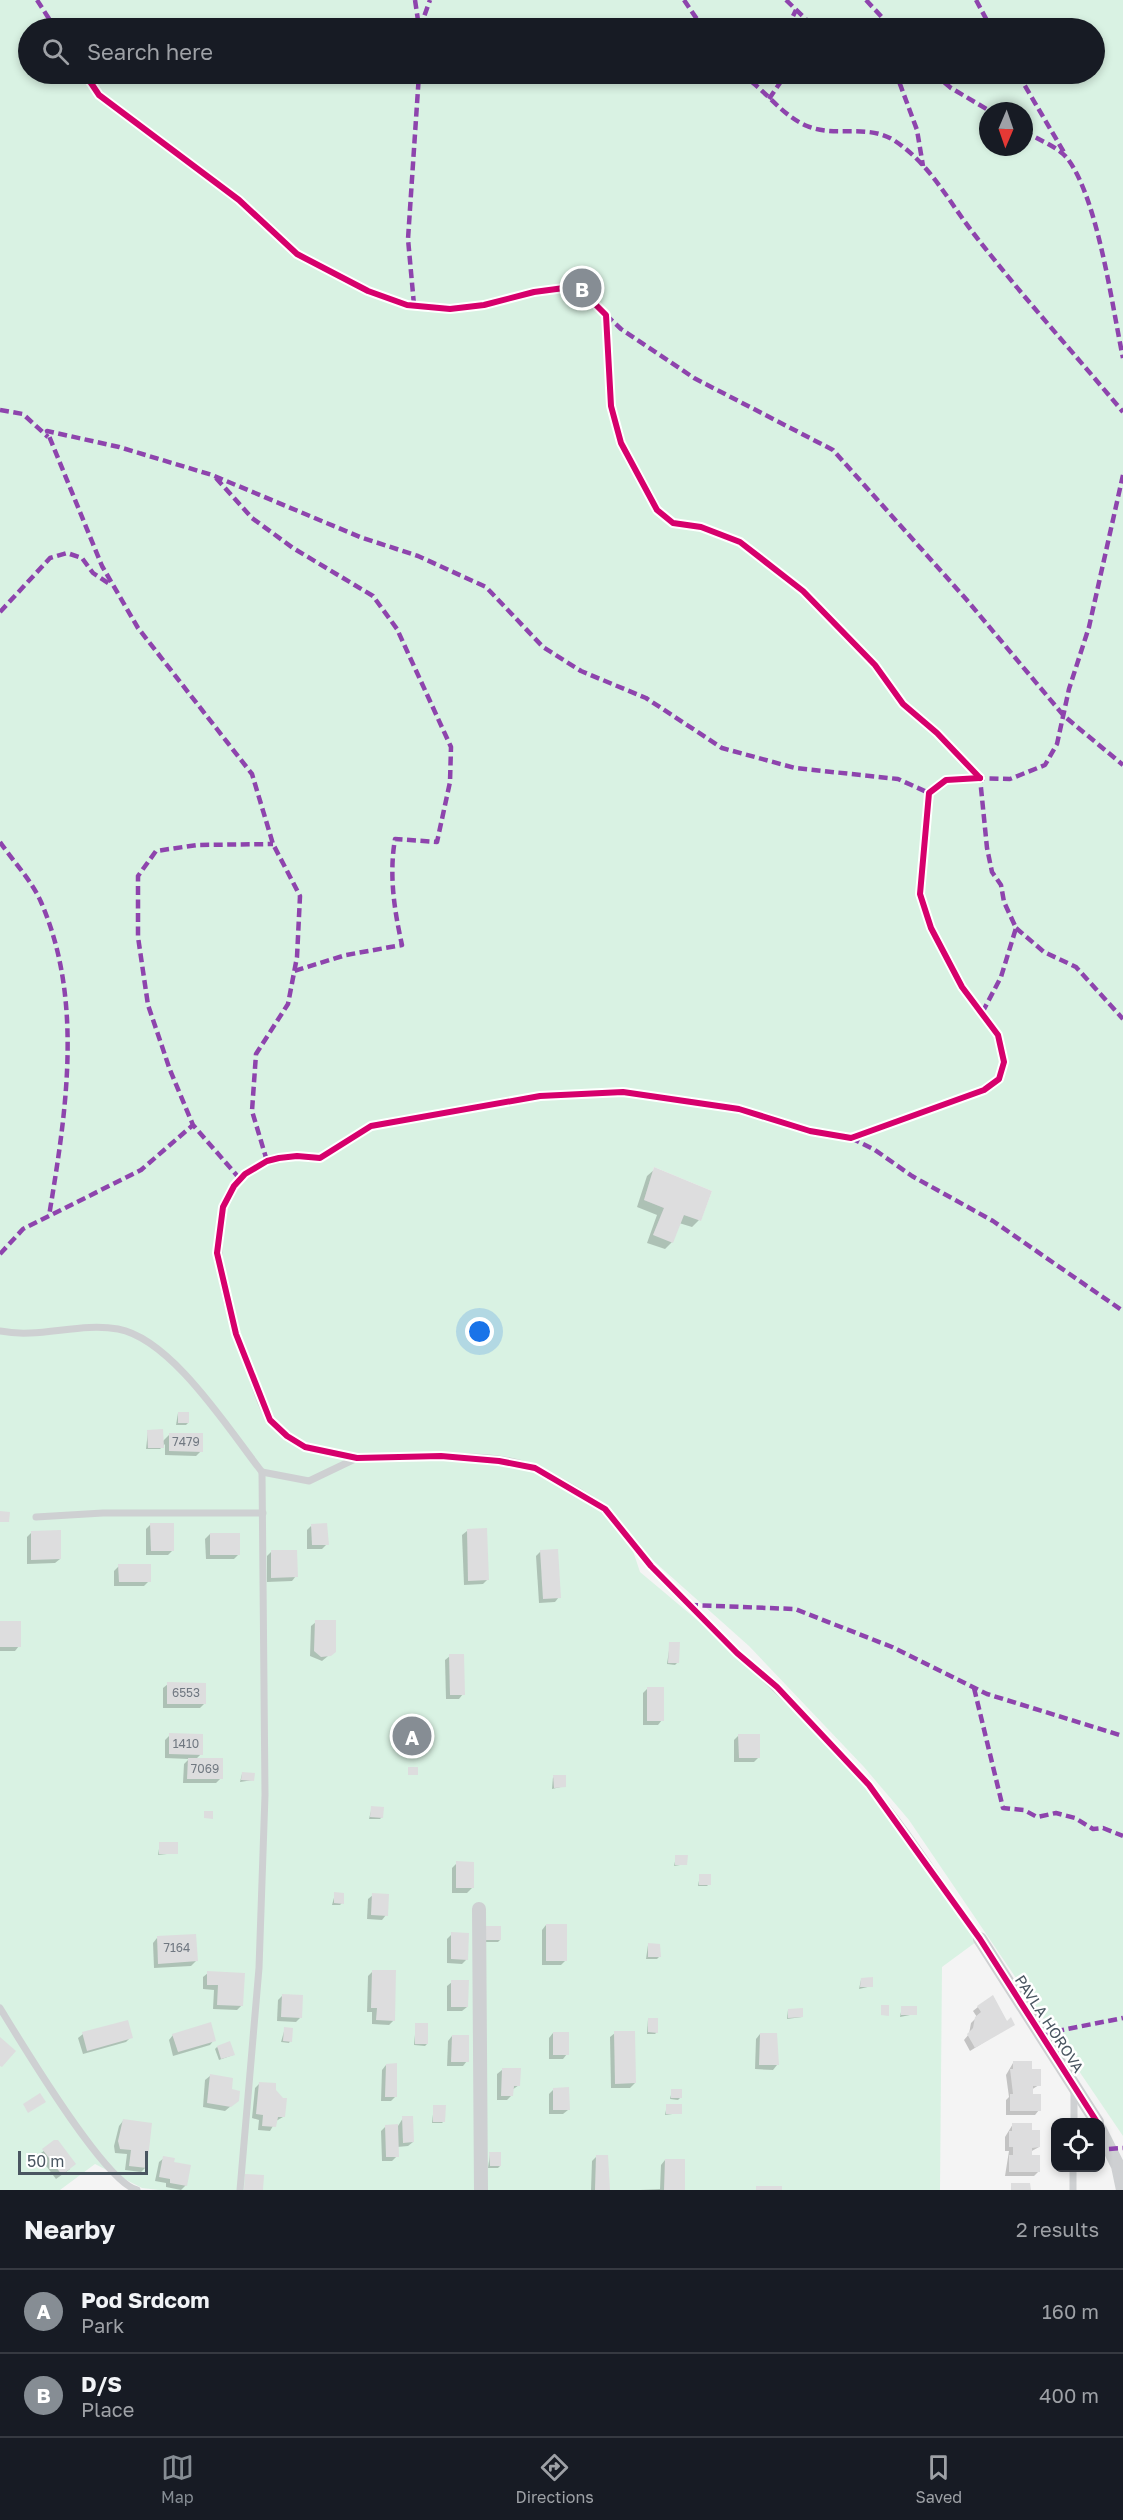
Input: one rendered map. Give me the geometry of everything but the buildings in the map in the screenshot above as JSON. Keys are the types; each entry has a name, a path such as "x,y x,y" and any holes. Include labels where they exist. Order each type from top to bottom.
{"street":[{"path":"479,1909 481,2190"},
{"name":"PAVLA HOROVA","path":"980,1939 1095,2118"},
{"path":"1105,2138 1118,2166 1123,2190"}],"lane":[{"path":"320,1158 297,1156 267,1161 240,1179 223,1207 217,1253 236,1334 270,1420 287,1436 306,1447 357,1458 441,1456 499,1461 535,1468 605,1509 651,1566 736,1653 777,1687 869,1785 980,1939"},
{"path":"0,1330 17,1334 70,1327 118,1329 142,1337 162,1350 183,1372 262,1472 266,1713 262,1887 259,1968 240,2190"},
{"path":"262,1472 309,1481 357,1458"},
{"path":"36,1517 103,1514 263,1513"},
{"path":"0,2008 92,2148 128,2188 137,2190"},
{"path":"0,2019 10,2025"},
{"path":"1074,2084 1074,2118"},
{"path":"1073,2172 1073,2190"}],"green space":[{"path":"0,0 1123,0 1123,2136 909,1820 864,1767 749,1646 629,1539 640,1572 777,1687 869,1785 980,1939 942,1967 940,2190 159,2190 142,2188 95,2164 60,2190 0,2190","holes":["654,1167 712,1191 701,1220 684,1215 653,1235 664,1208 644,1200"]}],"marked path":[{"path":"37,0 49,18"},
{"path":"415,0 418,18"},
{"path":"424,18 430,0"},
{"path":"684,0 696,18"},
{"path":"786,0 805,18"},
{"path":"866,0 883,18"},
{"path":"976,0 986,18"},
{"path":"792,18 796,10"},
{"path":"414,305 408,239 418,84"},
{"path":"754,84 788,115 807,126 829,131 874,133 895,141 907,150 929,172 1010,279 1123,412"},
{"path":"769,99 779,84"},
{"path":"900,84 917,130 923,166"},
{"path":"946,84 979,105"},
{"path":"1024,84 1065,154"},
{"path":"1033,136 1063,154 1078,176 1103,254 1123,358"},
{"path":"606,315 621,329 694,378 833,450 966,599 1064,716 1123,765"},
{"path":"0,410 23,414 48,437"},
{"path":"267,1161 252,1111 256,1054 288,1004 297,957 300,896 273,844 252,774 138,628 102,566 47,431 119,447 212,475 360,537 418,556 486,587 543,647 581,671 646,698 722,748 795,768 898,779 929,793"},
{"path":"976,778 1010,779 1045,765 1057,744 1069,689 1089,627 1123,475"},
{"path":"216,478 252,518 293,548 373,596 397,629 451,747 450,782 437,842 395,839 392,866 393,892 402,945 346,955 294,971"},
{"path":"0,612 50,558 67,553 82,558 93,573 111,585"},
{"path":"977,775 980,778 987,848 992,872 1001,885 1004,902 1016,928 1001,977 982,1013"},
{"path":"0,842 28,879 41,902 54,940 63,978 68,1058 61,1137 49,1216"},
{"path":"240,1179 193,1125 170,1070 148,1005 138,937 138,876 156,851 197,845 273,844"},
{"path":"1016,928 1044,952 1076,967 1123,1019"},
{"path":"0,1254 23,1229 141,1170 193,1125"},
{"path":"851,1138 875,1150 912,1176 993,1221 1123,1311"},
{"path":"689,1605 795,1609 892,1647 987,1694 1123,1736"},
{"path":"974,1688 1003,1808 1024,1810 1037,1817 1056,1813 1075,1818 1093,1829 1103,1828 1123,1836"},
{"path":"1042,2034 1123,2018"},
{"path":"1109,2149 1123,2148"}],"cycle path":[{"path":"92,84 99,95 239,200 297,254 368,291 407,305 450,309 484,305 534,292 564,288 593,302 606,315 611,406 621,443 657,510 673,523 701,527 740,542 803,591 875,665 903,704 937,733 980,778"},
{"path":"980,778 946,780 929,793 920,894 931,928 962,987 998,1035 1004,1062 999,1079 984,1090 851,1138 810,1131 739,1109 623,1092 540,1096 371,1126 320,1158 297,1156 279,1158 267,1161 245,1174 234,1186 223,1207 217,1253 236,1334 270,1420 287,1436 305,1447 357,1458 441,1456 499,1461 535,1468 605,1509 651,1566 737,1653 777,1687 869,1785 980,1939 1094,2118"}],"place":[{"name":"D/S","path":"582,288"},
{"name":"Pod Srdcom","path":"412,1736"}]}
